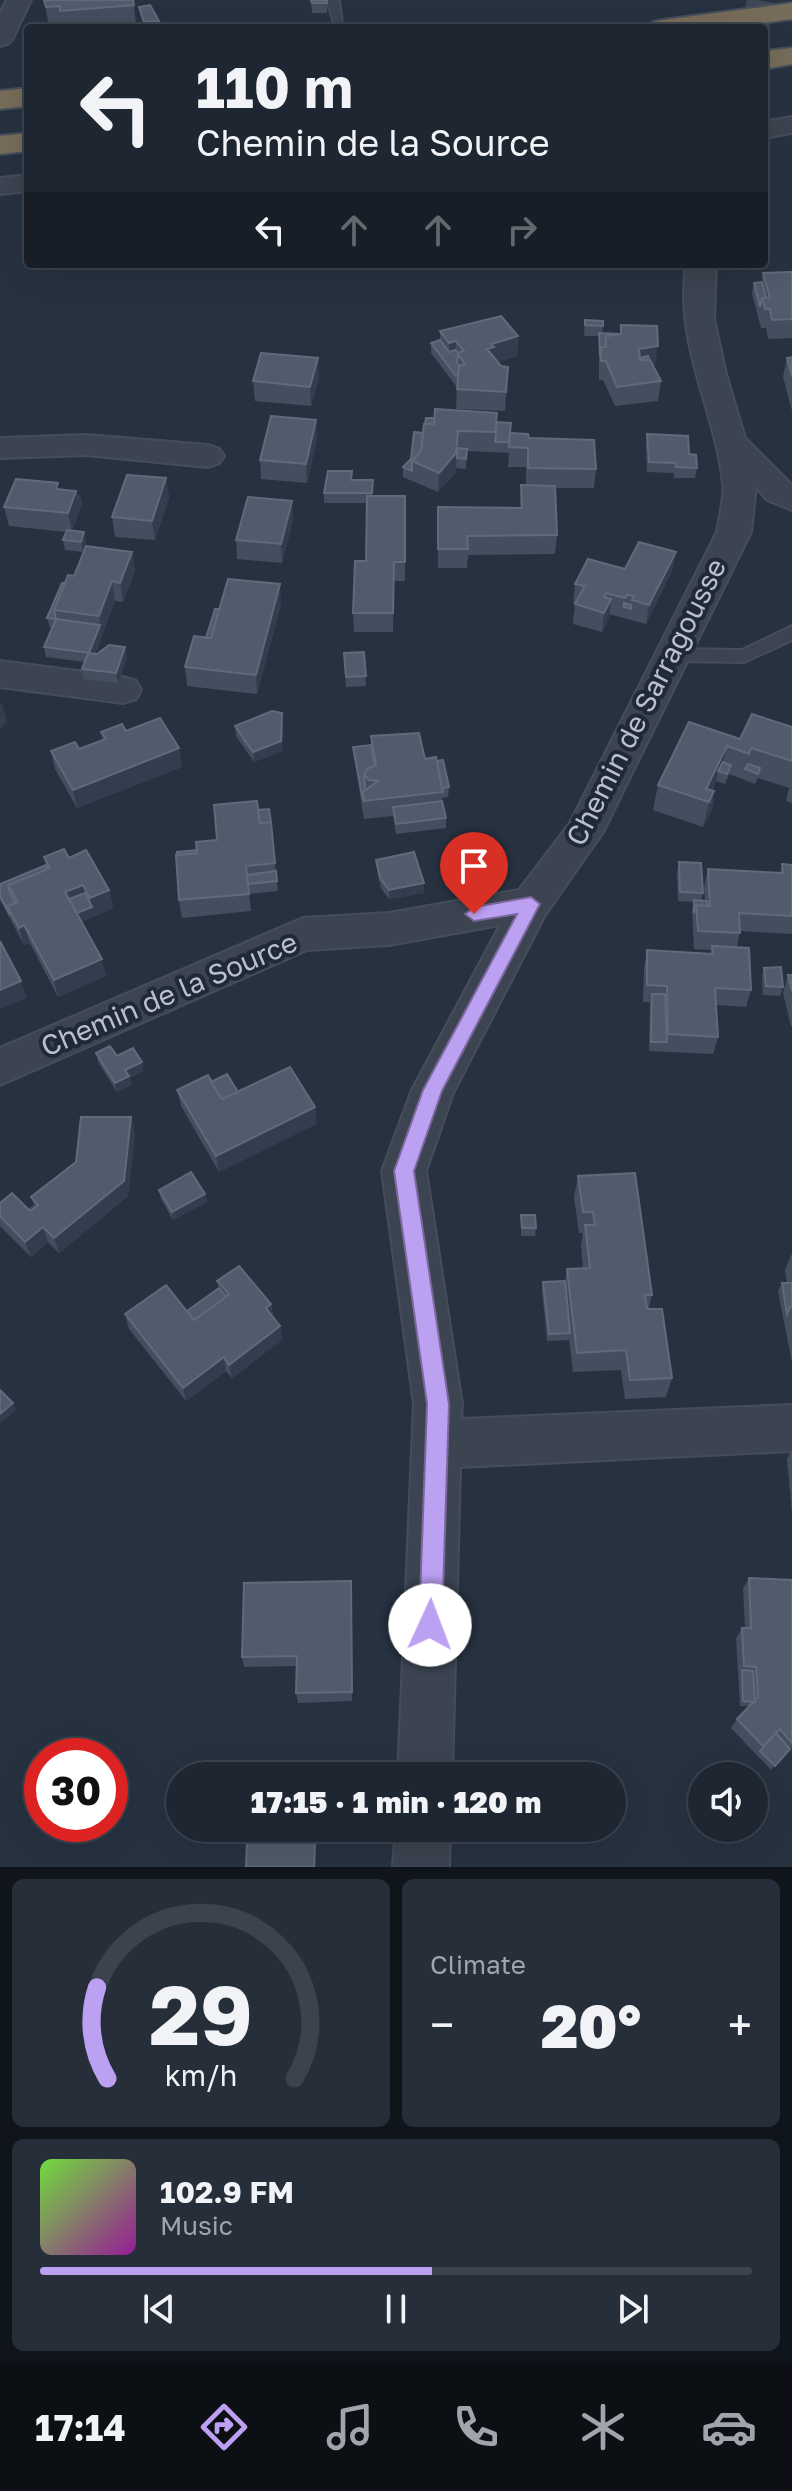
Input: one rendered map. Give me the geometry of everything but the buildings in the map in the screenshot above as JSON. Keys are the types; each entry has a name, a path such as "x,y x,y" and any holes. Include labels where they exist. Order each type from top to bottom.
{"highway":[{"path":"693,24 792,11"},
{"path":"768,59 792,56"},
{"path":"0,100 24,97"},
{"path":"0,145 24,142"}],"street":[{"path":"0,38 19,0"},
{"path":"768,129 792,125"},
{"path":"0,186 24,183"},
{"name":"Chemin de Sarragousse","path":"426,1762 438,1404 404,1171 433,1090 531,904 584,832 734,532 739,485 700,328 700,268"},
{"path":"728,439 779,492 792,499"},
{"path":"0,448 87,445 208,456"},
{"path":"0,674 123,690"},
{"name":"Chemin de la Source","path":"0,1067 303,934 389,929 531,904"},
{"path":"437,1444 792,1428"},
{"path":"421,1867 422,1842"}],"lane":[{"path":"333,0 338,20"},
{"path":"672,655 744,656 792,632"}],"tunnel":[{"path":"756,24 761,0"}],"route":[{"path":"430,1625 438,1404 404,1171 433,1090 531,904 474,914"}]}
